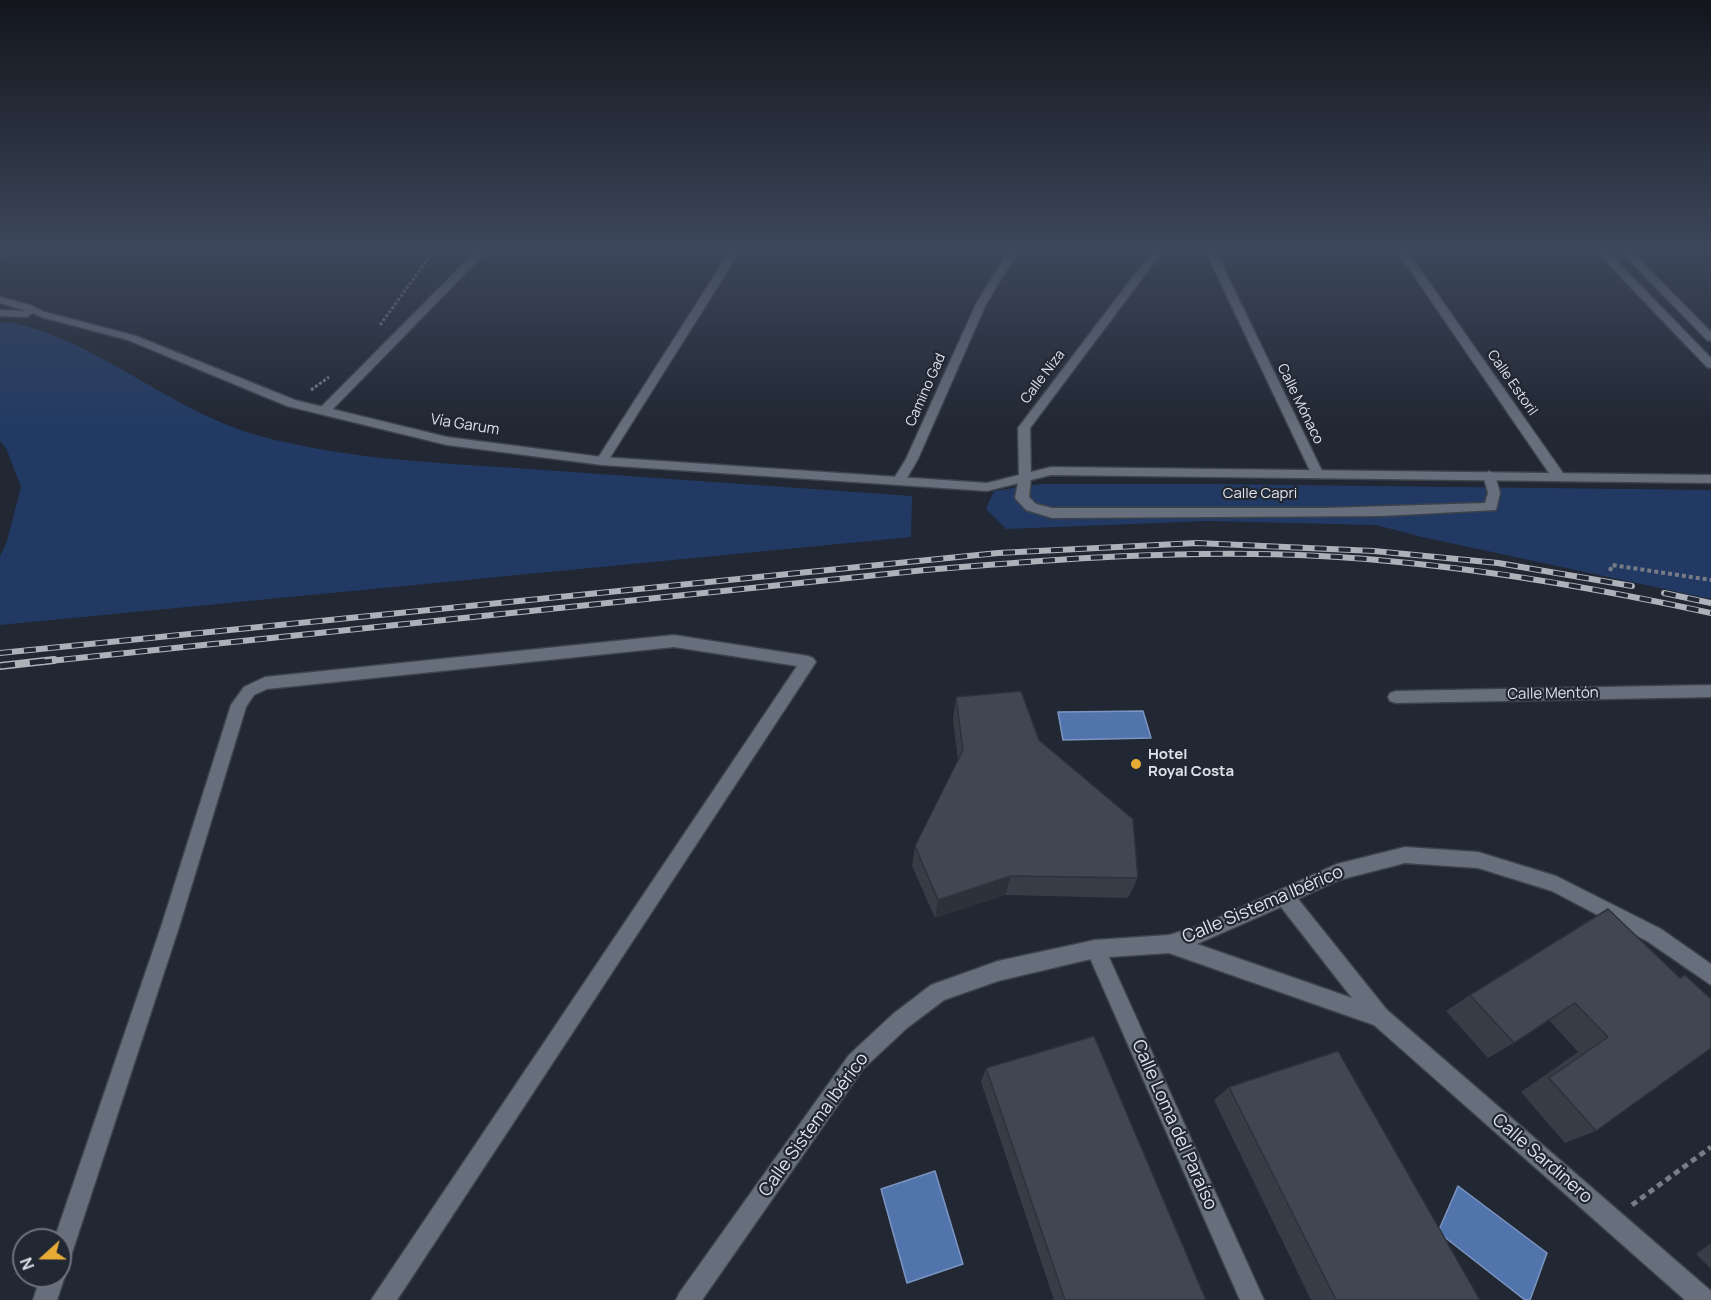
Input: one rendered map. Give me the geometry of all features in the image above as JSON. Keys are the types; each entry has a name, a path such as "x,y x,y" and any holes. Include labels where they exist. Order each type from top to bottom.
{"street":[{"name":"Vía Garum","path":"30,309 45,315 132,338 291,403 447,441 602,461 899,480"},
{"path":"324,411 425,309"},
{"path":"602,461 699,309"},
{"name":"Camino Gad","path":"899,480 912,459 979,309"},
{"name":"Calle Niza","path":"1025,477 1024,428 1114,309"},
{"name":"Calle Mónaco","path":"1238,309 1318,475"},
{"name":"Calle Estoril","path":"1442,309 1558,476"},
{"path":"1657,309 1711,365"},
{"path":"1682,309 1711,338"},
{"name":"Vía Garum","path":"0,313 45,315"},
{"path":"1690,317 1711,318"},
{"name":"Calle Capri","path":"899,480 987,487 1007,485 1025,477 1051,471 1711,479"},
{"name":"Calle Capri","path":"1025,477 1022,498 1031,507 1052,513 1184,510 1424,511 1491,507 1494,493 1489,476"},
{"path":"69,1228 170,927 239,705 249,691 265,683 674,641 712,645 750,654 808,662 383,1300"},
{"name":"Calle Mentón","path":"1395,697 1711,691"},
{"name":"Calle Sistema Ibérico","path":"688,1300 856,1062 900,1021 938,992 998,971 1095,949 1169,944 1204,933 1337,872 1405,855 1478,860 1556,884 1654,936 1711,975"},
{"name":"Calle Sardinero","path":"1284,896 1380,1017 1703,1300"},
{"name":"Calle Sardinero","path":"1169,944 1380,1017"},
{"name":"Calle Loma del Paraíso","path":"1095,949 1252,1300"}],"path":[{"path":"378,329 393,309"},
{"path":"291,403 330,376"},
{"path":"1610,571 1612,565 1711,580"},
{"path":"1612,1221 1660,1182 1711,1147"}],"shaded area":[{"path":"10,322 43,331 74,345 197,411 260,436 330,451 436,463 912,496 911,537 0,625 0,556 7,541 21,487 6,448 0,441 0,323"},
{"path":"1040,484 1711,490 1711,599 1376,525 1208,521 1006,529 986,509 994,491"},
{"path":"1143,711 1151,738 1063,740 1058,712"},
{"path":"935,1171 963,1264 907,1283 881,1189"},
{"path":"1458,1186 1547,1253 1530,1300 1525,1300 1438,1232"}],"building":[{"path":"1021,691 1039,740 1133,819 1138,878 1011,876 938,900 915,846 963,750 956,697"},
{"path":"1608,909 1680,978 1685,975 1711,999 1711,1048 1596,1131 1549,1078 1608,1037 1575,1003 1514,1043 1470,995"},
{"path":"1094,1036 1206,1300 1065,1300 986,1068"},
{"path":"1338,1051 1480,1300 1336,1300 1229,1087"}],"railway":[{"path":"0,653 998,553 1197,543 1374,551 1498,563 1632,586"},
{"path":"40,662 925,570 1172,554 1271,554 1419,564 1614,593 1711,613"},
{"path":"1664,593 1711,603"},
{"path":"0,666 54,660"}],"place":[{"name":"Hotel Royal Costa","path":"1136,764"}]}
